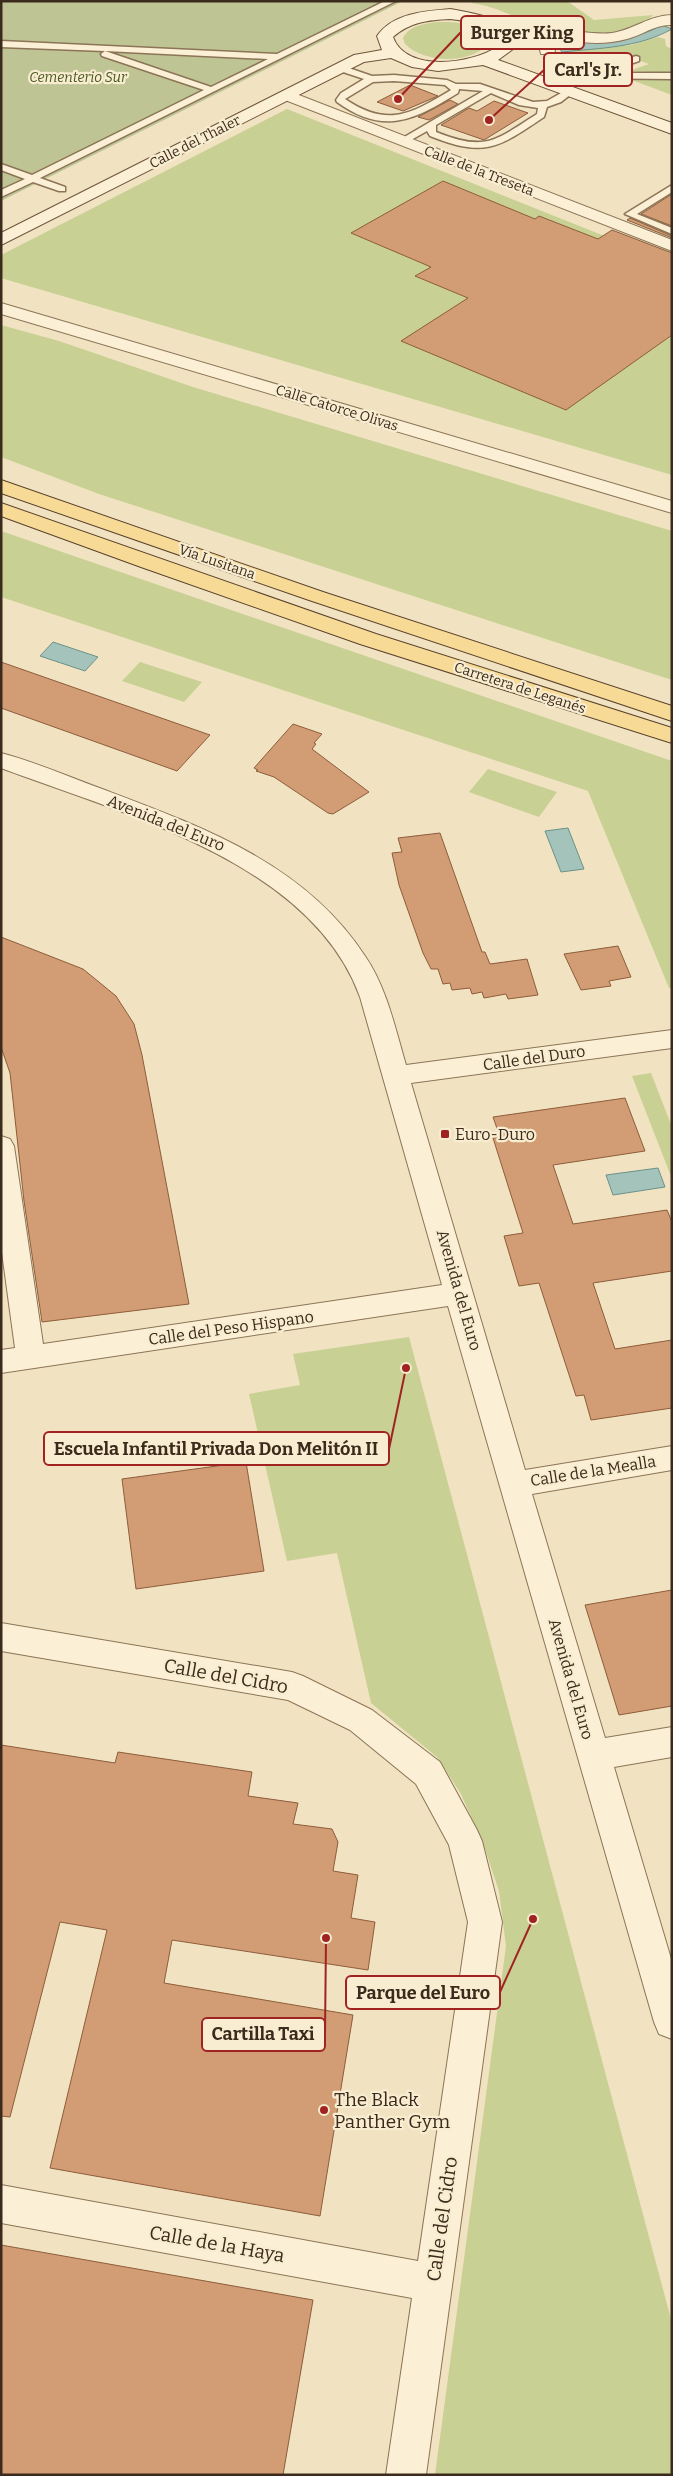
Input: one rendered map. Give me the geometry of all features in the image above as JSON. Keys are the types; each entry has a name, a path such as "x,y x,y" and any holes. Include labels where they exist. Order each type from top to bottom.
{"main road":[{"name":"Vía Lusitana","path":"1,486 316,596 433,634"},
{"name":"Vía Lusitana","path":"1,509 368,639"},
{"path":"433,634 460,637 517,651 672,701"},
{"name":"Carretera de Leganés","path":"433,634 672,714"},
{"path":"368,639 404,659 523,702 672,752"},
{"name":"Carretera de Leganés","path":"368,639 672,736"}],"street":[{"path":"447,1 424,15 398,23 365,41 386,44 392,52 404,59 430,66 459,66 486,61 505,49"},
{"path":"424,15 450,14 476,18 496,26 506,37 505,49"},
{"path":"672,20 660,20 624,35 603,38 544,34 543,57 573,84 672,129"},
{"path":"505,49 522,56"},
{"name":"Calle del Thaler","path":"1,240 360,58 392,52"},
{"path":"486,61 573,84 617,91"},
{"name":"Calle de la Treseta","path":"286,96 672,246"},
{"path":"44,198 79,180"},
{"name":"Calle Catorce Olivas","path":"1,295 672,493"},
{"name":"Calle Catorce Olivas","path":"1,308 672,507"},
{"name":"Avenida del Euro","path":"1,760 187,828 240,854 283,881 318,912 356,962 375,1002 672,2022"},
{"name":"Calle del Duro","path":"397,1076 670,1043"},
{"path":"1,1146 31,1358"},
{"name":"Calle del Peso Hispano","path":"1,1362 460,1293"},
{"name":"Calle de la Mealla","path":"515,1484 672,1458"},
{"name":"Calle del Cidro","path":"1,1637 292,1686 361,1720 428,1773 465,1841 485,1922 406,2475"},
{"path":"594,1755 672,1742"},
{"name":"Calle de la Haya","path":"1,2204 432,2283"}],"lane":[{"path":"1,194 392,1"},
{"path":"1,44 280,57"},
{"path":"86,48 212,90"},
{"path":"558,70 613,67 636,59"},
{"path":"340,68 371,79 394,78 447,83 455,87 478,85 528,103 544,105"},
{"path":"432,124 430,129 433,134 447,140 465,146 490,146 541,115 544,105 573,84 672,76"},
{"path":"371,79 344,94 340,100 348,106 389,121 412,117 455,91 455,87"},
{"path":"404,142 491,90"},
{"path":"1,167 62,189"},
{"path":"615,224 672,188"},
{"path":"630,214 672,230"}],"green space":[{"name":"Cementerio Sur","path":"1,1 403,1 1,201"},
{"path":"475,1 567,1 594,20 653,15 642,24 629,30 601,34 570,33 543,27 490,7 471,3"},
{"path":"437,22 465,24 478,29 488,38 488,44 470,56 446,59 423,55 405,44 403,38 409,30"},
{"path":"658,37 665,39 666,46 672,49 672,73 629,71 649,64 625,55 607,61 587,62 576,61 553,53 631,45"},
{"path":"629,79 672,79 672,95"},
{"path":"287,109 672,263 672,475 1,278 1,255"},
{"path":"1,325 59,341 193,387 672,531 672,680 99,494 1,457"},
{"path":"1,531 672,761 672,987 669,988 588,791 1,597"},
{"path":"140,662 202,682 184,702 122,681"},
{"path":"488,769 557,792 539,817 469,792"},
{"path":"651,1073 672,1127 672,1179 632,1076"},
{"path":"409,1337 672,2323 672,2475 435,2475 506,1946 499,1891 485,1849 461,1794 437,1757 371,1703 337,1553 287,1561 249,1394 300,1385 293,1354"}],"water":[{"path":"662,25 672,29 632,44 605,48 562,52 553,40 609,41 635,36"},
{"path":"53,642 98,657 85,671 40,656"},
{"path":"568,828 584,869 561,872 545,831"},
{"path":"658,1168 665,1187 613,1195 606,1175"}],"building":[{"path":"410,85 438,96 403,111 377,102"},
{"path":"450,100 458,104 429,120 418,117"},
{"path":"494,101 528,113 484,140 441,125 469,108 477,111"},
{"path":"443,181 535,219 539,216 598,239 612,230 672,253 672,335 566,410 401,341 468,298 415,276 431,267 351,233"},
{"path":"672,194 672,226 641,214"},
{"path":"630,218 672,236 672,238 627,220"},
{"path":"1,662 210,735 177,771 1,708"},
{"path":"293,724 322,734 314,743 316,744 312,749 369,792 333,814 328,813 274,777 256,771 258,770 254,768"},
{"path":"440,833 482,952 485,952 490,964 527,959 538,995 508,999 506,994 484,998 482,992 472,994 470,988 452,990 450,983 443,984 438,969 431,969 423,953 399,885 392,853 402,852 398,838"},
{"path":"1,937 83,969 116,996 134,1024 142,1055 189,1304 42,1322 24,1201 10,1073 1,1047"},
{"path":"618,946 631,977 609,981 611,986 581,990 564,954"},
{"path":"625,1098 645,1151 553,1165 573,1224 667,1210 672,1222 672,1271 593,1283 615,1349 672,1340 672,1408 591,1420 584,1395 576,1396 539,1283 519,1286 504,1236 523,1233 493,1138 500,1137 493,1117"},
{"path":"246,1462 264,1571 136,1589 122,1479"},
{"path":"672,1590 672,1706 619,1715 585,1605"},
{"path":"1,1745 115,1763 118,1752 252,1772 248,1796 298,1803 293,1824 332,1829 338,1842 333,1871 358,1875 351,1918 375,1922 368,1970 172,1940 164,1983 353,2015 320,2216 50,2168 107,1930 60,1922 10,2117 1,2116"},
{"path":"1,2245 313,2300 283,2475 1,2475"}],"place":[{"name":"Burger King","path":"398,99"},
{"name":"Carl's Jr.","path":"489,120"},
{"name":"Euro-Duro","path":"445,1134"},
{"name":"Escuela Infantil Privada Don Melitón II","path":"406,1368"},
{"name":"Parque del Euro","path":"533,1919"},
{"name":"Cartilla Taxi","path":"326,1938"},
{"name":"The Black Panther Gym","path":"324,2110"}]}
